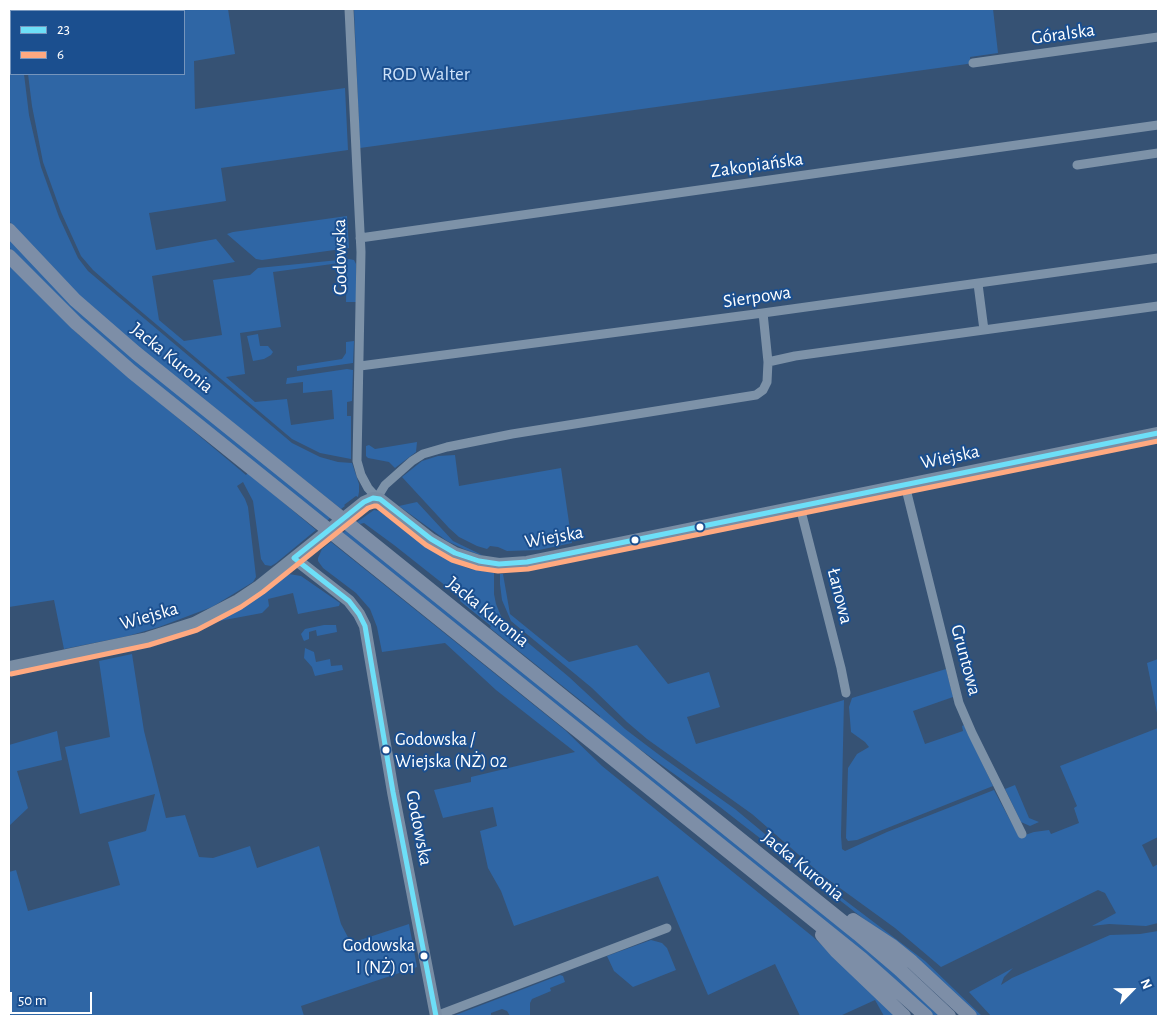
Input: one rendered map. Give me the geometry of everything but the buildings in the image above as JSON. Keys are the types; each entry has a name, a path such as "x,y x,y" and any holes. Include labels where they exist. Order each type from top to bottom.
{"main road":[{"name":"Jacka Kuronia","path":"9,230 39,264 82,306 147,362 820,903 899,969 949,1016"},
{"name":"Jacka Kuronia","path":"9,256 76,324 132,372 874,969 926,1016"},
{"path":"820,903 849,918 891,945 970,1016"},
{"path":"806,914 836,951 904,1016"}],"street":[{"name":"Godowska","path":"349,9 360,238 360,366 357,460 361,475 377,498"},
{"name":"Góralska","path":"973,63 1158,37"},
{"name":"Zakopiańska","path":"360,238 1158,124"},
{"path":"1077,165 1158,153"},
{"name":"Sierpowa","path":"360,366 978,284 1158,258"},
{"path":"978,284 984,330"},
{"path":"768,362 795,356 1158,306"},
{"path":"377,498 383,487 412,461 423,454 446,447 512,434 756,395 763,390 767,382 768,362 762,313"},
{"name":"Wiejska","path":"9,667 147,638 194,623 238,600 364,502 377,498 442,546 469,558 499,564 540,560 1158,433"},
{"name":"Gruntowa","path":"905,486 960,703 972,733 1022,834"},
{"name":"Łanowa","path":"800,507 846,693"},
{"name":"Godowska","path":"294,558 349,601 365,626 393,792 436,1016"},
{"path":"436,1016 667,928"}],"green space":[{"path":"9,9 22,9 10,10 10,75 24,75 29,115 41,167 59,217 78,258 88,271 292,443 320,457 338,462 352,463 359,484 358,497 356,496 341,509 123,335 82,298 9,221"},
{"path":"228,9 235,54 194,61 195,109 345,88 348,150 221,168 226,201 149,213 156,250 216,239 235,262 152,276 159,320 184,341 222,335 213,280 250,275 258,268 354,260 356,264 356,302 346,302 347,262 273,272 281,327 240,333 245,374 226,377 255,402 287,399 291,425 334,419 332,390 303,393 303,382 286,384 287,378 347,369 353,370 352,401 347,402 347,416 351,416 351,459 320,453 292,439 118,292 93,270 81,256 61,212 43,162 28,75 185,75 185,10 26,10"},
{"name":"ROD Walter","path":"354,9 993,9 998,53 970,57 971,63 967,64 360,148"},
{"path":"347,216 349,248 262,260 256,259 227,234 233,232"},
{"path":"9,239 331,517 327,521 89,327 26,266 9,247"},
{"path":"9,265 79,335 246,475 248,473 316,530 276,563 271,566 265,565 261,559 253,501 243,482 237,486 248,507 256,577 253,582 212,607 159,627 128,636 64,649 54,600 9,607"},
{"path":"258,334 260,346 268,346 273,352 264,359 253,361 247,336"},
{"path":"354,341 353,363 297,371 297,366 342,359 346,353 346,342"},
{"path":"417,442 416,452 395,468 389,462 366,456 366,446 369,445 375,449"},
{"path":"455,455 459,486 561,468 572,543 539,550 507,551 490,546 487,549 459,537 402,477 422,461 438,456"},
{"path":"417,502 453,541 484,556 447,541 399,506"},
{"path":"374,510 379,511 425,546 454,563 470,569 494,573 496,604 503,621 508,626 569,677 625,729 735,809 838,895 925,961 982,1016 974,1016 869,923 720,807 620,735 600,716 490,628 491,626 460,601 461,598 364,523 360,524 357,522"},
{"path":"347,530 865,947 942,1016 934,1016 872,959 342,533"},
{"path":"331,542 565,730 602,766 812,936 898,1016 884,1016 875,1000 840,1016 800,1016 775,964 708,995 658,876 514,926 501,891 488,868 480,831 497,826 493,807 443,818 434,790 471,782 471,777 575,752 496,690 445,643 382,652 377,627 370,609 356,593 323,568 318,561 322,549"},
{"path":"289,574 301,576 340,603 339,606 298,614 293,593 268,599 269,606 262,613 219,621 216,619 282,576"},
{"path":"500,574 503,574 510,614 569,662 637,645 668,684 709,672 720,707 687,717 696,744 844,700 841,836 842,849 845,851 887,832 994,790 1019,837 1049,830 1051,834 1079,823 1074,808 1077,806 1060,766 1158,728 1158,837 1142,845 1153,867 1158,864 1158,923 1146,926 1109,924 1092,926 1116,913 1105,893 1098,890 941,967 895,928 822,875 752,814 647,739 592,688 511,621 502,600"},
{"path":"324,625 336,625 337,632 317,636 316,630 309,632 309,639 304,641 301,634 305,629"},
{"path":"305,648 314,652 316,662 330,659 331,666 342,665 343,670 315,676 312,667 304,658"},
{"path":"132,654 144,731 166,818 185,815 199,857 213,858 250,846 257,868 319,846 341,924 351,943 409,924 417,967 301,1006 304,1016 9,1016 9,872 16,870 28,911 120,885 108,842 146,831 155,794 80,814 65,747 110,737 99,661"},
{"path":"1158,659 1158,718 1147,663"},
{"path":"946,669 953,697 913,711 925,744 963,731 962,726 964,725 993,786 857,840 848,841 846,838 848,768 857,754 869,747 851,732 849,707 852,698"},
{"path":"57,731 62,760 17,771 28,808 9,826 9,745"},
{"path":"1015,785 1029,818 1039,822 1030,826 1021,822 1005,789"},
{"path":"1158,931 1158,1016 991,1016 969,992 1013,968 1004,977 1001,985 1012,978 1110,935"},
{"path":"651,940 662,943 667,948 676,970 633,987 614,971 607,956"},
{"path":"560,975 563,976 565,982 550,988 551,991 532,999 530,1003 530,1016 510,1016 507,1011 502,1009 491,1013 491,1016 453,1016"}],"transit line":[{"name":"23","path":"294,558 364,502 373,498 380,499 431,539 455,553 479,561 499,564 527,562 1158,433"},
{"name":"6","path":"11,674 149,645 197,630 241,607 263,592 368,508 374,506 377,506 426,545 452,560 477,568 498,571 528,569 1158,441"},
{"name":"23","path":"294,558 349,601 365,626 393,792 436,1016"}],"place":[{"name":"Godowska / Wiejska (NŻ) 02","path":"386,750"},
{"name":"Godowska I (NŻ) 01","path":"424,956"}]}
